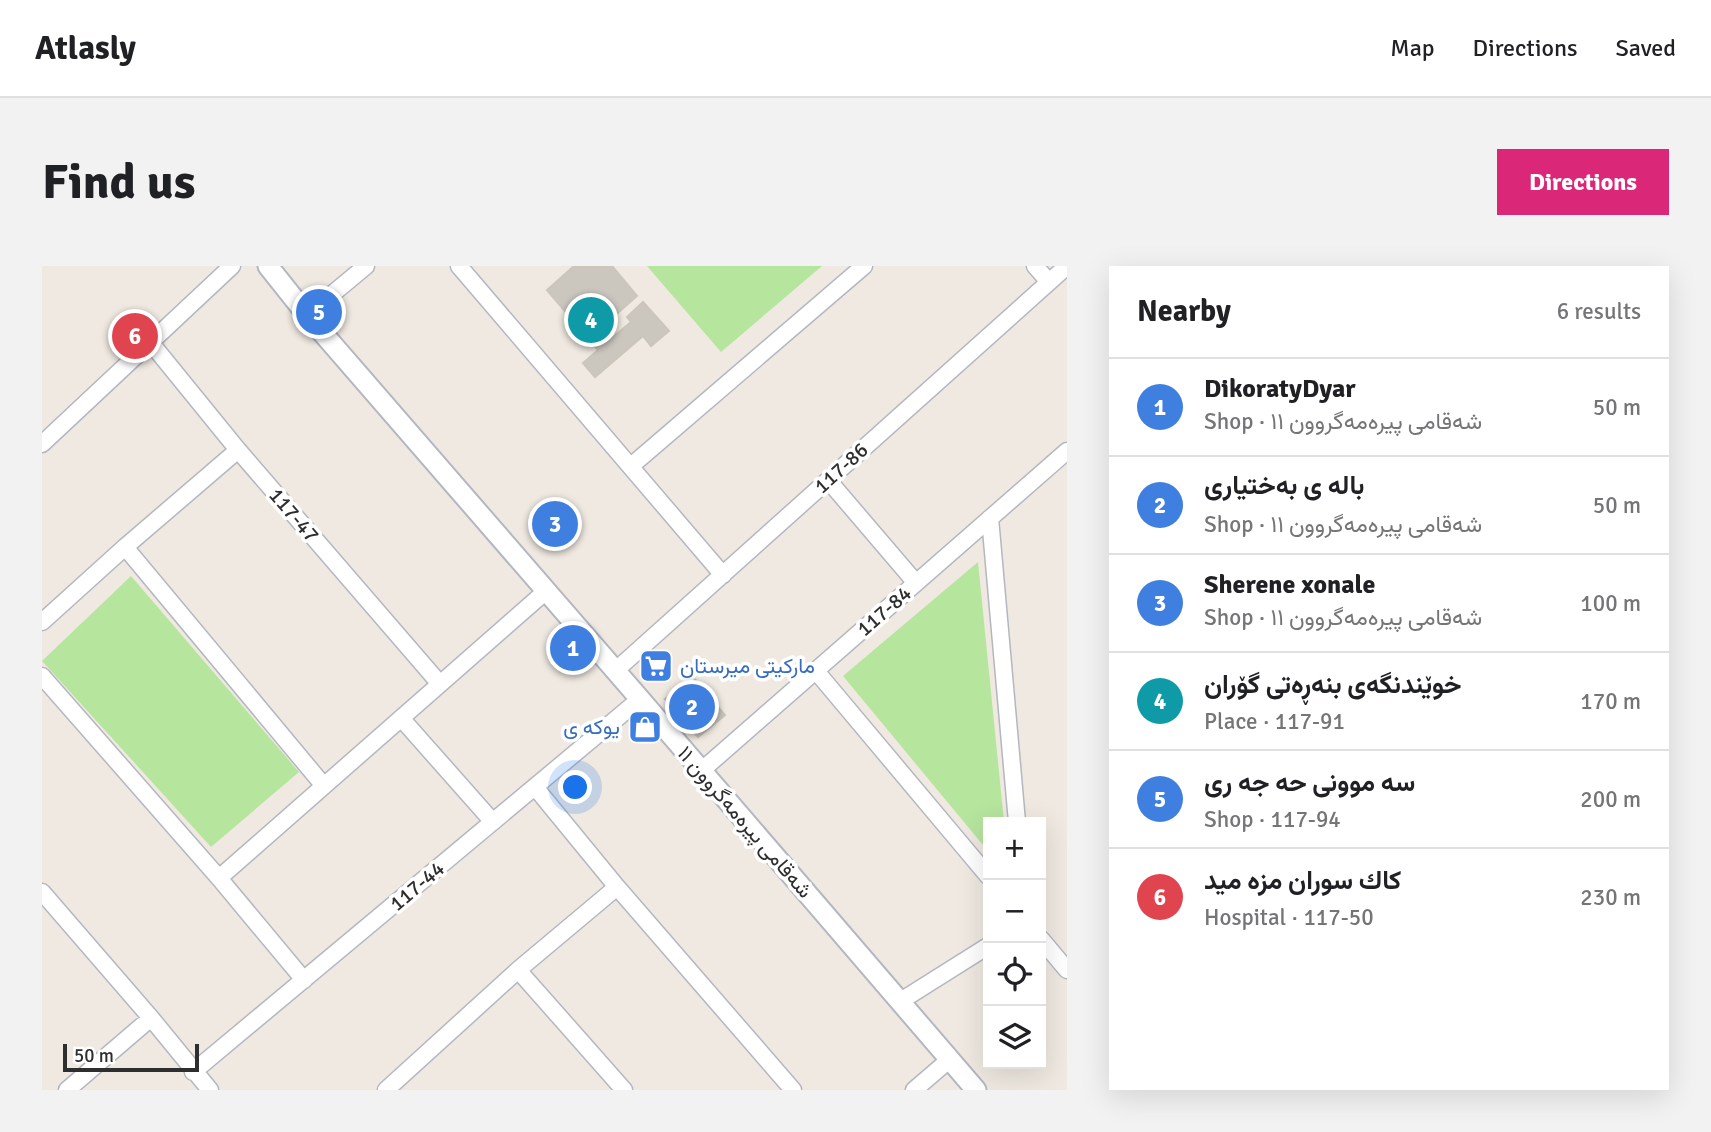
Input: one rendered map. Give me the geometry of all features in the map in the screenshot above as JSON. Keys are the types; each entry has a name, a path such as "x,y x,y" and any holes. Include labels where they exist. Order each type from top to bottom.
{"street":[{"path":"42,444 232,266"},
{"name":"شەقامی پیرەمەگروون ١١","path":"268,266 307,315 976,1090"},
{"path":"307,315 366,266"},
{"path":"459,266 723,575"},
{"path":"631,466 862,266"},
{"path":"1035,266 1049,282"},
{"name":"117-86","path":"615,671 1067,266"},
{"name":"117-47","path":"151,342 238,450 440,684"},
{"path":"42,622 238,450"},
{"name":"117-84","path":"701,771 1067,451"},
{"path":"828,480 916,583"},
{"path":"990,519 1017,817"},
{"path":"125,547 324,786"},
{"path":"219,878 546,591"},
{"path":"816,671 983,870"},
{"path":"42,676 219,878 304,980"},
{"name":"117-44","path":"193,1072 640,699"},
{"path":"401,718 493,822"},
{"path":"535,786 617,887 793,1090"},
{"path":"392,1088 518,970 617,887"},
{"path":"42,892 209,1090"},
{"path":"1044,943 1067,970"},
{"path":"899,1002 983,949"},
{"path":"518,970 624,1090"},
{"path":"67,1090 151,1018"},
{"path":"914,1090 949,1060"}],"green space":[{"path":"647,266 822,266 721,352"},
{"path":"978,562 1004,817 983,817 983,845 843,676"},
{"path":"131,576 299,772 211,847 42,661"}],"building":[{"path":"574,266 612,266 637,296 596,332 606,343 631,322 627,317 643,302 669,331 651,346 643,336 595,377 583,363 598,350 547,290"},
{"path":"694,678 725,715 698,737 665,699"}],"place":[{"name":"سه موونی حه جه ری","path":"319,312"},
{"name":"خوێندنگەی بنەڕەتی گۆران","path":"591,320"},
{"name":"كاك سوران مزه ميد","path":"135,336"},
{"name":"Sherene xonale","path":"555,524"},
{"name":"DikoratyDyar","path":"573,648"},
{"name":"مارکیتی میرستان","path":"656,666"},
{"name":"بالە ی بەختیاری","path":"692,707"},
{"name":"یوکه ی","path":"645,727"}]}
